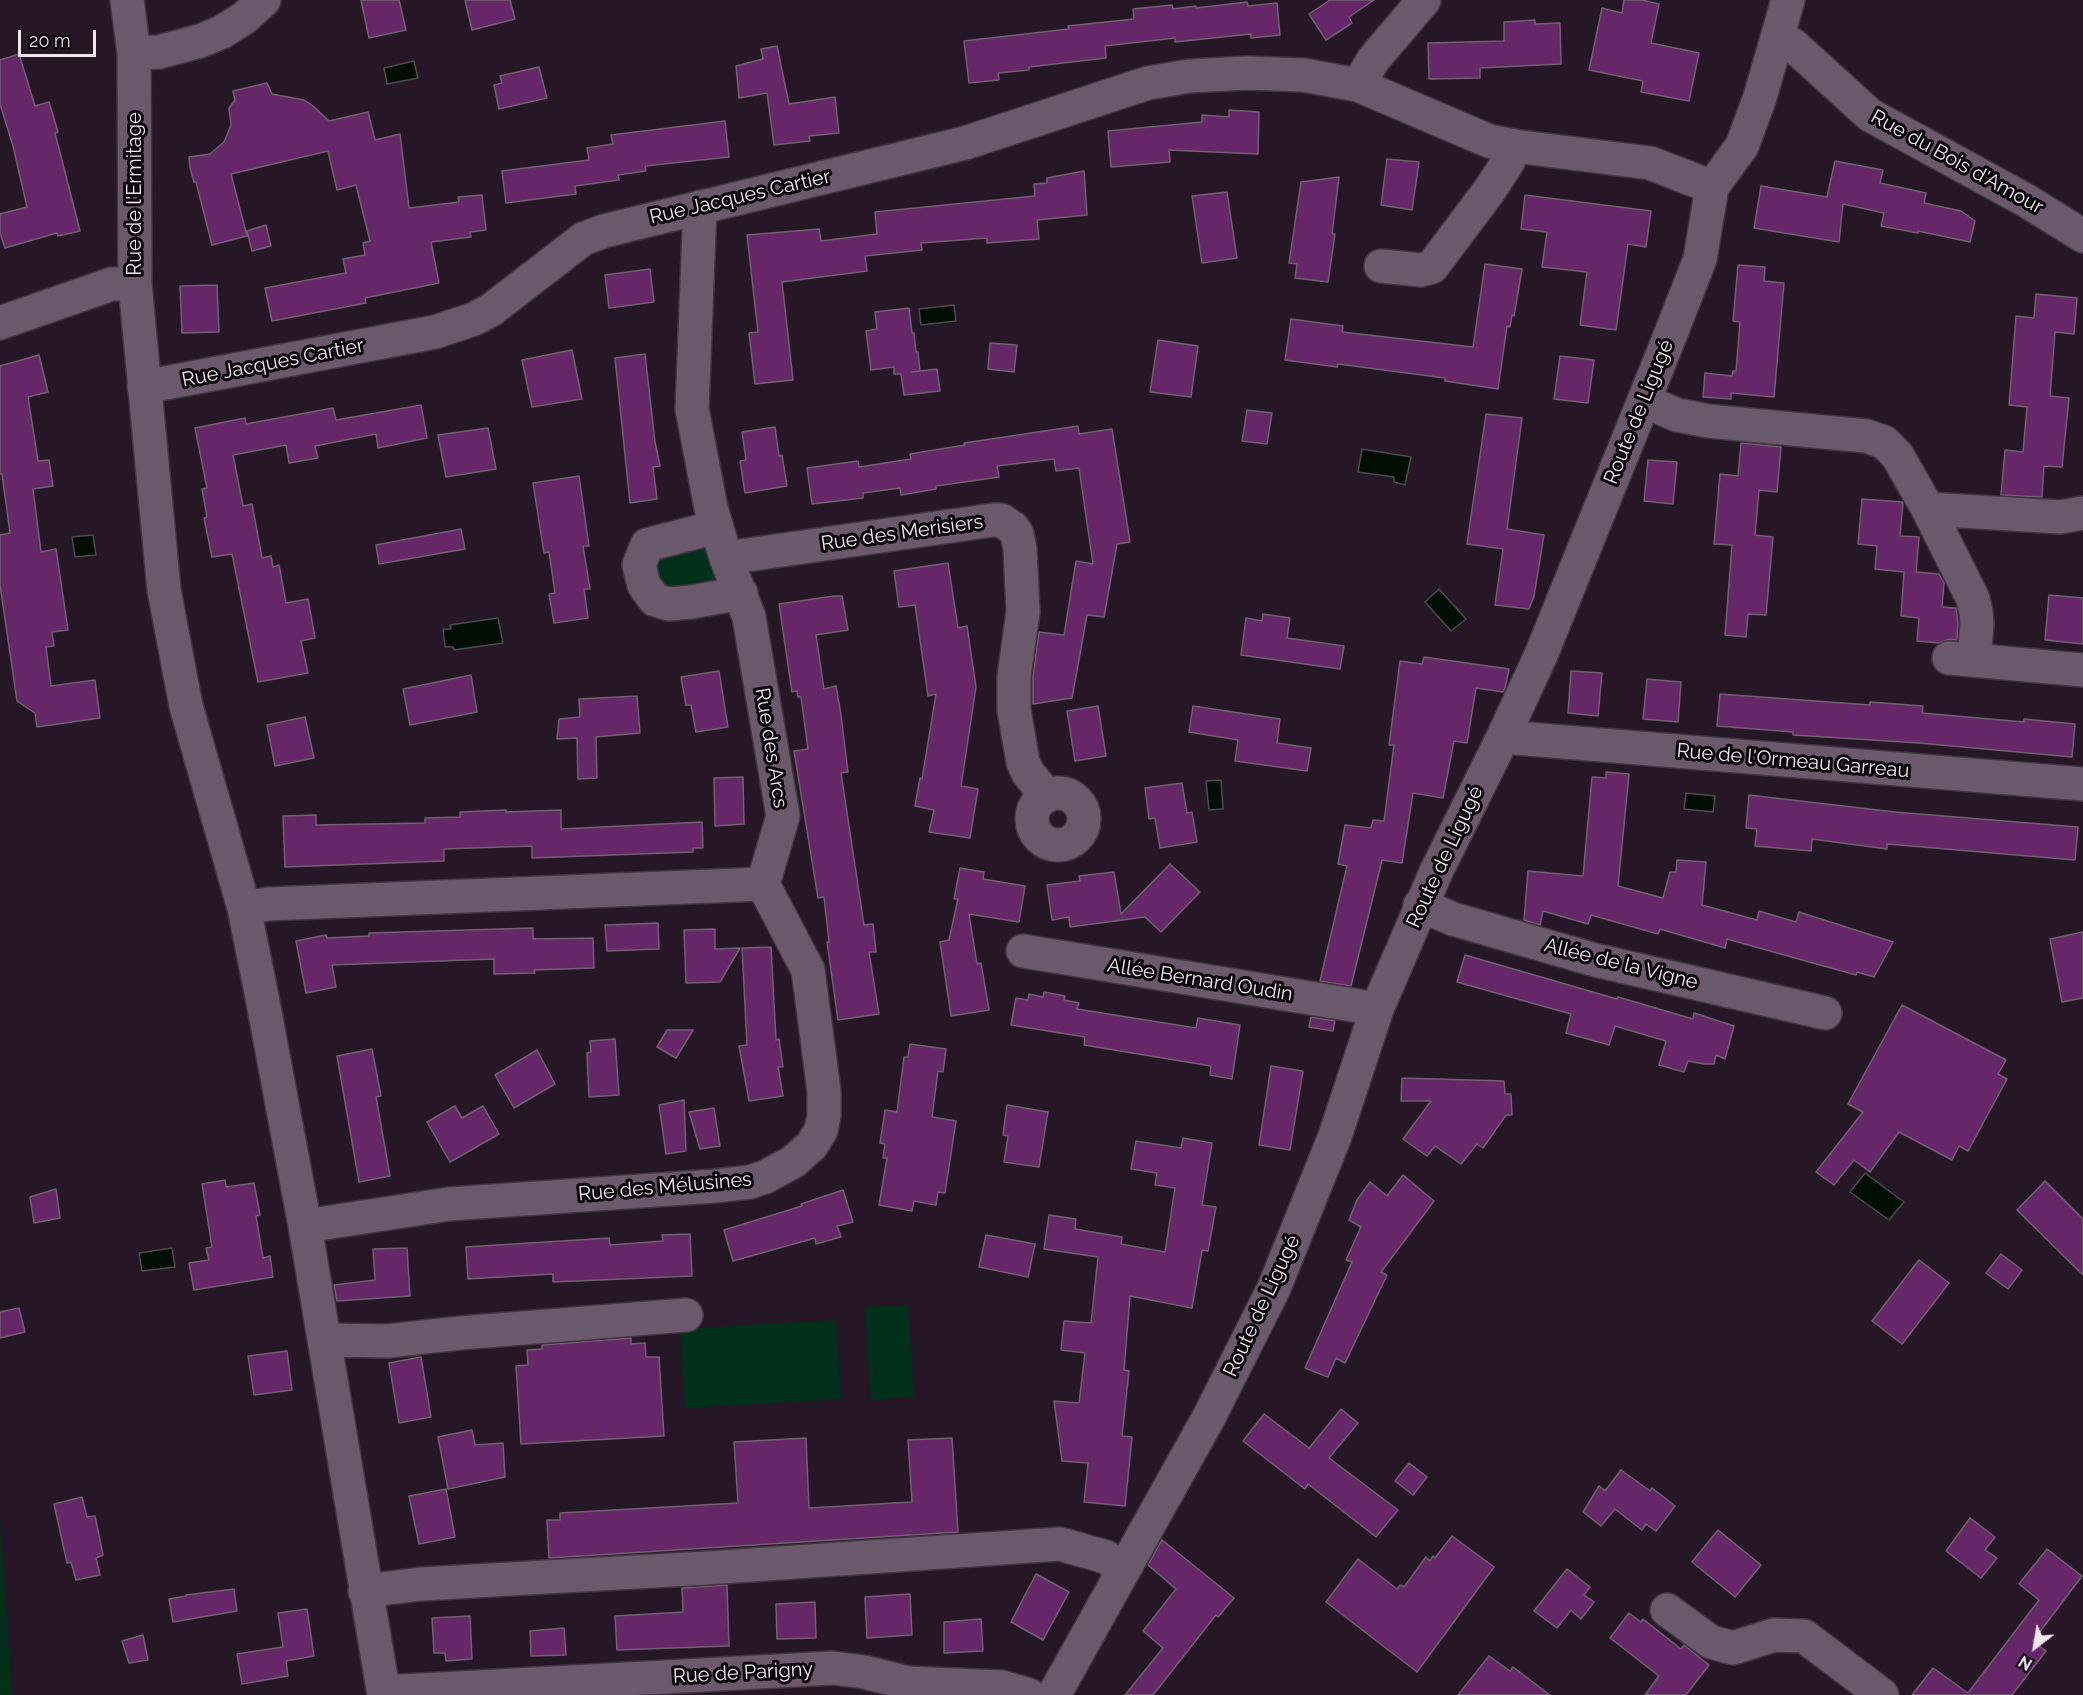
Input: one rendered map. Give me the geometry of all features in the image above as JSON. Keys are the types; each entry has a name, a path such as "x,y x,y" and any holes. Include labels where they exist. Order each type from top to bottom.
{"street":[{"name":"Rue de l'Ermitage","path":"127,0 134,53 135,284 164,590 186,706 244,908 305,1226 384,1694"},
{"path":"134,53 159,52 200,41 222,32 244,18 264,0"},
{"path":"1358,85 1373,60 1424,0"},
{"name":"Route de Ligugé","path":"1054,1695 1209,1417 1274,1288 1335,1136 1377,1010 1420,905 1541,655 1644,401 1700,259 1712,187 1742,146 1760,97 1788,0"},
{"name":"Rue du Bois d'Amour","path":"1778,37 1793,45 1870,115 2027,201 2083,236"},
{"name":"Rue Jacques Cartier","path":"144,387 435,332 491,310 583,239 626,225 965,143 1148,83 1190,76 1246,73 1303,75 1358,85 1489,141 1650,163 1712,187"},
{"path":"1381,266 1421,270 1432,267 1489,191 1508,162 1514,146"},
{"name":"Rue des Arcs","path":"700,207 692,409 716,527 749,617 783,816 763,884"},
{"path":"0,323 112,284 135,284"},
{"path":"1644,401 1677,415 1708,421 1866,436 1884,442 1897,455 1928,509 1973,599 1977,612 1962,659 2083,670"},
{"path":"1928,509 2061,517 2083,513"},
{"name":"Rue des Merisiers","path":"726,558 993,520 1001,520 1013,528 1017,534 1020,549 1023,612 1014,676 1014,710 1023,762 1028,773 1047,796"},
{"path":"716,527 647,545 639,565 644,585 655,600 669,604 741,593"},
{"name":"Rue de l'Ormeau Garreau","path":"1503,737 2083,784"},
{"path":"244,908 280,904 763,884"},
{"name":"Rue des Mélusines","path":"305,1226 449,1204 750,1182 793,1162 812,1145 821,1130 824,1116 824,1091 808,970 763,884"},
{"name":"Allée de la Vigne","path":"1420,905 1453,919 1595,960 1825,1013"},
{"name":"Allée Bernard Oudin","path":"1023,951 1377,1010"},
{"path":"325,1340 388,1341 686,1315"},
{"path":"365,1591 421,1584 707,1568 1060,1544 1106,1557 1124,1570"},
{"path":"1667,1610 1710,1642 1733,1648 1774,1635 1804,1636 1882,1695"},
{"name":"Rue de Parigny","path":"384,1694 833,1668 864,1672 908,1683 1002,1687 1029,1695"}],"green space":[{"path":"703,540 719,581 664,595 652,566 655,555"},
{"path":"908,1305 914,1397 871,1400 865,1307"},
{"path":"836,1320 841,1399 685,1408 680,1329"},
{"path":"0,1518 12,1695 0,1695"}],"shaded area":[{"path":"414,61 418,78 387,84 384,68"},
{"path":"954,305 956,321 921,325 919,309"},
{"path":"1362,449 1411,457 1405,485 1394,482 1394,477 1358,472"},
{"path":"93,535 96,555 75,557 72,537"},
{"path":"1439,589 1466,619 1451,631 1425,602"},
{"path":"498,618 503,643 454,650 453,647 445,647 443,629 451,629 450,625"},
{"path":"1221,780 1223,809 1209,810 1206,781"},
{"path":"1686,793 1715,796 1713,812 1684,809"},
{"path":"1865,1173 1904,1202 1889,1220 1850,1192"},
{"path":"172,1248 175,1267 142,1271 139,1253"}],"building":[{"path":"361,0 399,0 406,30 369,38"},
{"path":"465,0 510,0 515,19 472,30"},
{"path":"1330,0 1374,0 1349,17 1352,23 1326,40 1309,14"},
{"path":"1624,0 1642,0 1659,4 1651,43 1699,53 1689,101 1641,92 1643,81 1589,70 1602,8 1622,13"},
{"path":"1247,2 1248,6 1277,3 1280,35 1251,38 1251,34 1175,42 1175,38 1105,46 1106,58 1029,67 1029,70 998,73 999,80 969,83 964,41 1134,19 1133,9 1172,5 1173,9 1196,6 1196,8"},
{"path":"1535,20 1535,24 1560,23 1561,64 1480,68 1480,78 1429,79 1428,43 1504,41 1504,22"},
{"path":"777,46 789,104 835,97 839,133 809,136 810,141 774,145 767,93 739,98 736,66 763,59 761,49"},
{"path":"19,54 35,106 49,102 80,231 58,236 57,233 5,248 0,233 0,214 27,207 13,146 0,104 0,60"},
{"path":"539,67 547,98 499,109 494,85 502,83 500,76"},
{"path":"267,83 272,94 304,100 329,121 368,112 375,140 400,134 409,208 459,202 458,197 482,195 486,230 470,232 471,237 431,242 439,283 365,298 366,303 272,321 265,288 346,273 343,259 365,255 363,243 370,241 356,185 337,190 328,151 231,174 247,236 212,245 196,182 194,182 190,168 189,157 210,154 224,142 231,125 229,108 235,100 233,91"},
{"path":"1229,110 1259,112 1258,154 1169,150 1170,162 1111,167 1108,131 1202,122 1202,115 1229,117"},
{"path":"725,121 729,157 645,166 646,171 618,175 619,180 575,186 576,194 506,203 502,171 589,160 587,148 613,144 611,135"},
{"path":"1387,159 1419,162 1412,210 1381,205"},
{"path":"1835,161 1883,170 1880,183 1926,193 1924,203 1961,211 1975,221 1970,242 1881,226 1884,213 1843,204 1839,242 1754,228 1761,186 1827,197"},
{"path":"1084,171 1087,215 1037,220 1039,239 987,243 987,238 921,243 922,250 865,256 867,271 782,282 793,380 755,384 749,333 758,332 747,235 819,229 821,241 877,234 875,212 1035,196 1034,184 1047,183 1047,178"},
{"path":"1339,177 1332,234 1335,234 1328,282 1295,278 1297,264 1289,263 1301,182"},
{"path":"1227,192 1237,258 1202,263 1192,196"},
{"path":"1525,195 1651,211 1646,247 1628,244 1616,330 1580,325 1587,272 1542,267 1547,232 1521,229"},
{"path":"266,225 271,246 252,251 247,231"},
{"path":"1485,264 1522,269 1514,316 1512,315 1510,327 1507,326 1498,389 1445,381 1445,378 1338,364 1337,367 1285,360 1291,319 1343,326 1342,332 1473,347"},
{"path":"1738,265 1765,267 1764,281 1784,283 1774,397 1731,393 1731,399 1703,397 1705,373 1732,376 1733,371 1736,371 1740,322 1733,321"},
{"path":"650,269 654,302 609,308 605,275"},
{"path":"217,285 219,332 182,333 180,286"},
{"path":"2036,294 2077,298 2074,334 2055,332 2050,396 2069,398 2062,467 2044,466 2042,497 2001,495 2005,450 2023,452 2027,407 2009,405 2016,316 2034,318"},
{"path":"909,308 920,371 937,369 940,391 904,395 901,374 894,374 894,367 871,370 866,331 877,329 875,312"},
{"path":"1158,340 1198,346 1191,397 1150,392"},
{"path":"990,343 1017,345 1014,372 988,369"},
{"path":"572,350 582,399 532,407 522,360"},
{"path":"645,354 660,466 653,467 657,499 630,503 615,358"},
{"path":"39,355 48,392 28,397 38,461 49,460 53,486 33,489 41,552 56,549 68,630 52,632 54,646 46,647 51,686 95,680 100,718 37,727 35,713 17,701 0,585 0,535 10,533 2,474 0,474 0,366"},
{"path":"1560,356 1594,360 1588,403 1554,399"},
{"path":"421,405 427,438 378,448 376,434 315,446 318,458 289,463 286,445 233,455 243,506 252,504 262,558 271,556 273,567 279,565 286,603 308,599 315,638 301,641 308,673 258,682 232,554 212,557 204,518 207,517 202,489 207,488 195,428 245,418 246,424 333,408 336,420"},
{"path":"1247,410 1272,413 1267,444 1242,441"},
{"path":"1486,414 1522,418 1507,529 1544,535 1534,596 1529,609 1495,605 1503,549 1467,544"},
{"path":"1078,426 1079,434 1112,429 1130,542 1117,544 1104,617 1087,615 1072,698 1033,704 1033,677 1039,632 1064,635 1076,561 1093,564 1079,468 1056,471 1054,459 997,466 999,477 936,486 936,489 901,495 900,488 863,493 863,498 812,504 807,468 858,461 859,467 911,459 910,454 965,445 964,443"},
{"path":"775,427 779,456 782,455 787,486 745,493 740,461 746,460 742,432"},
{"path":"488,428 496,469 446,477 438,435"},
{"path":"1741,443 1781,447 1777,492 1759,490 1755,535 1773,537 1766,615 1748,614 1746,637 1725,635 1732,545 1714,544 1720,474 1738,476"},
{"path":"1648,460 1677,462 1673,504 1644,501"},
{"path":"579,476 589,546 583,546 590,589 584,589 588,618 554,623 549,594 555,593 549,552 544,553 533,483"},
{"path":"1862,499 1903,502 1900,536 1919,537 1916,572 1939,574 1944,583 1942,607 1956,608 1957,640 1950,639 1939,643 1917,641 1919,618 1901,616 1904,572 1875,569 1877,546 1858,544"},
{"path":"461,529 465,549 379,564 376,545"},
{"path":"948,563 958,628 967,626 976,687 961,786 978,789 970,838 929,832 934,810 915,806 920,778 922,779 936,694 928,696 915,605 899,607 894,571"},
{"path":"2049,595 2083,598 2083,644 2045,640"},
{"path":"842,596 848,630 816,635 824,689 836,686 841,715 848,772 841,773 864,925 873,924 876,952 869,952 879,1014 838,1020 827,942 829,942 824,897 818,898 794,751 808,749 801,697 798,697 797,691 792,692 779,604"},
{"path":"1263,614 1290,618 1287,638 1344,646 1340,669 1241,655 1246,618 1262,621"},
{"path":"1424,657 1509,669 1505,688 1503,692 1476,688 1467,743 1454,741 1443,798 1413,793 1402,863 1382,860 1351,986 1320,981 1347,866 1338,864 1345,825 1371,828 1373,820 1384,821 1394,745 1389,745 1400,661 1422,664"},
{"path":"719,671 728,727 696,732 691,705 686,705 681,677"},
{"path":"1571,671 1602,673 1598,716 1568,713"},
{"path":"471,675 477,712 410,725 403,689"},
{"path":"1647,679 1681,682 1678,722 1643,719"},
{"path":"1720,694 1870,705 1870,702 1923,706 1922,713 2075,724 2072,757 1919,743 1793,735 1793,732 1717,726"},
{"path":"637,696 640,733 596,737 597,778 578,779 577,738 557,739 559,719 580,717 579,699"},
{"path":"1098,706 1106,756 1075,761 1067,711"},
{"path":"1193,706 1280,719 1277,743 1311,748 1307,771 1235,761 1238,740 1189,732"},
{"path":"305,717 314,758 275,766 267,725"},
{"path":"1606,772 1629,774 1618,886 1663,898 1670,872 1676,872 1677,860 1706,862 1702,905 1757,920 1759,911 1796,922 1799,912 1893,942 1874,977 1857,972 1856,975 1727,939 1725,948 1660,929 1658,934 1591,915 1588,924 1543,911 1540,925 1524,920 1528,871 1583,876 1592,777 1606,778"},
{"path":"743,777 744,824 715,826 714,778"},
{"path":"1182,783 1187,813 1192,812 1197,842 1160,848 1155,818 1149,819 1145,788"},
{"path":"1749,795 1895,812 2078,827 2075,860 1887,844 1887,849 1812,839 1811,851 1755,846 1757,829 1746,828"},
{"path":"506,810 506,812 561,810 561,829 702,822 703,848 693,848 693,852 532,858 532,846 444,849 444,861 285,867 283,816 316,815 316,825 425,823 425,818 460,817 460,812"},
{"path":"1170,864 1200,892 1161,932 1145,917 1070,927 1069,917 1052,920 1047,885 1080,881 1079,876 1114,872 1121,914"},
{"path":"960,868 984,872 983,879 1025,886 1019,922 969,914 977,964 981,963 989,1010 951,1016 940,942 949,940 958,899 954,899"},
{"path":"658,923 659,949 607,951 605,925"},
{"path":"533,928 533,939 593,938 594,968 494,974 494,959 332,965 336,987 306,993 296,941 326,935 327,938 369,936 369,933"},
{"path":"715,929 715,949 740,948 720,982 686,983 684,930"},
{"path":"2083,932 2083,998 2062,1002 2050,939"},
{"path":"771,947 776,1040 779,1039 783,1067 778,1067 783,1096 749,1101 739,1046 747,1045 742,948"},
{"path":"1465,955 1617,999 1618,997 1693,1019 1694,1013 1734,1026 1725,1059 1716,1055 1714,1064 1688,1061 1684,1072 1659,1065 1666,1041 1615,1026 1609,1045 1566,1033 1571,1014 1457,982"},
{"path":"1044,992 1065,996 1064,1000 1079,1003 1077,1009 1196,1028 1198,1018 1240,1025 1232,1079 1210,1075 1211,1066 1084,1045 1085,1037 1011,1025 1016,998 1028,1000 1029,994 1043,997"},
{"path":"1902,1005 2006,1060 1998,1074 2007,1079 1968,1151 1959,1146 1952,1160 1899,1132 1870,1172 1854,1160 1834,1185 1816,1172 1863,1112 1848,1104"},
{"path":"1311,1017 1335,1021 1333,1031 1309,1027"},
{"path":"667,1030 693,1030 676,1058 657,1047"},
{"path":"615,1039 619,1095 589,1097 587,1053 591,1052 590,1041"},
{"path":"910,1044 946,1049 943,1072 938,1071 932,1117 956,1121 945,1193 938,1192 936,1205 914,1201 912,1211 879,1205 887,1158 883,1158 885,1144 880,1143 885,1110 897,1112 904,1057 908,1057"},
{"path":"372,1049 381,1096 376,1097 390,1176 359,1182 337,1056"},
{"path":"537,1050 555,1084 514,1108 495,1075"},
{"path":"1271,1066 1303,1071 1290,1150 1259,1145"},
{"path":"1402,1078 1504,1081 1505,1094 1511,1094 1512,1115 1506,1115 1483,1148 1477,1144 1461,1164 1435,1146 1427,1156 1403,1139 1431,1101 1401,1101"},
{"path":"684,1100 686,1151 666,1154 659,1105"},
{"path":"1007,1105 1048,1112 1039,1167 1004,1162 1008,1136 1003,1135"},
{"path":"455,1106 462,1118 483,1106 499,1134 450,1162 427,1122"},
{"path":"714,1108 720,1146 700,1149 689,1112"},
{"path":"1183,1138 1212,1143 1202,1205 1216,1207 1208,1251 1202,1250 1192,1308 1130,1296 1124,1370 1129,1371 1122,1436 1132,1437 1125,1506 1084,1502 1088,1463 1062,1461 1054,1401 1079,1403 1085,1353 1061,1350 1064,1321 1091,1323 1098,1257 1044,1249 1049,1215 1076,1219 1075,1229 1122,1237 1121,1244 1165,1252 1175,1188 1155,1185 1157,1173 1131,1169 1136,1141 1181,1148"},
{"path":"1403,1175 1434,1201 1381,1272 1387,1275 1345,1363 1336,1358 1328,1377 1305,1368 1352,1262 1346,1260 1361,1227 1349,1220 1357,1200 1370,1182 1387,1196"},
{"path":"225,1180 226,1187 254,1183 260,1215 256,1216 263,1258 270,1256 273,1277 194,1290 189,1263 209,1260 206,1248 212,1247 202,1184"},
{"path":"2045,1181 2083,1219 2083,1275 2017,1210"},
{"path":"56,1189 60,1218 34,1223 30,1197"},
{"path":"843,1190 853,1222 837,1226 841,1237 816,1244 815,1238 733,1261 724,1230 802,1206 801,1204"},
{"path":"690,1234 692,1276 553,1282 553,1274 468,1279 466,1247 609,1238 610,1245 663,1241 662,1235"},
{"path":"986,1235 1035,1244 1028,1277 979,1267"},
{"path":"407,1248 410,1296 337,1301 334,1285 375,1280 373,1249"},
{"path":"2001,1254 2022,1270 2008,1289 1986,1273"},
{"path":"1919,1260 1949,1283 1902,1344 1872,1321"},
{"path":"19,1308 25,1332 0,1338 0,1312"},
{"path":"631,1338 631,1344 645,1343 646,1357 659,1357 664,1436 521,1444 516,1366 528,1365 527,1350 542,1349 542,1345"},
{"path":"287,1351 292,1390 254,1395 248,1356"},
{"path":"421,1357 431,1417 399,1423 389,1363"},
{"path":"1341,1409 1358,1423 1329,1458 1398,1510 1376,1537 1308,1484 1305,1489 1243,1441 1264,1414 1309,1448"},
{"path":"472,1430 475,1445 503,1443 505,1477 448,1489 438,1437"},
{"path":"806,1438 809,1508 912,1502 908,1440 952,1438 958,1532 549,1558 547,1520 560,1520 560,1513 738,1503 734,1442"},
{"path":"1409,1463 1427,1477 1413,1495 1395,1481"},
{"path":"1621,1470 1650,1491 1652,1488 1675,1506 1656,1531 1646,1524 1642,1530 1615,1509 1601,1526 1583,1512 1599,1486 1605,1491"},
{"path":"446,1489 455,1537 419,1544 409,1496"},
{"path":"82,1497 87,1517 95,1516 103,1555 96,1558 100,1575 76,1580 71,1562 67,1563 54,1504"},
{"path":"1970,1518 1995,1537 1985,1550 1997,1558 1981,1578 1946,1551"},
{"path":"1718,1530 1761,1565 1735,1597 1692,1562"},
{"path":"1452,1536 1494,1567 1417,1672 1326,1602 1358,1559 1397,1589 1400,1585 1404,1587 1426,1557 1430,1561 1433,1556 1435,1558"},
{"path":"1162,1540 1234,1598 1218,1617 1216,1615 1153,1695 1125,1695 1163,1648 1143,1631 1176,1589 1148,1565"},
{"path":"2047,1549 2082,1576 2033,1641 2046,1651 2012,1695 1912,1695 1933,1668 1968,1693 2039,1600 2019,1584"},
{"path":"1567,1569 1590,1587 1584,1595 1594,1602 1581,1619 1571,1610 1557,1628 1534,1611"},
{"path":"1036,1574 1069,1592 1043,1640 1011,1622"},
{"path":"727,1585 729,1646 617,1650 615,1616 683,1612 682,1588"},
{"path":"234,1589 237,1611 173,1622 169,1599"},
{"path":"910,1594 912,1635 867,1638 865,1597"},
{"path":"815,1602 816,1638 777,1639 776,1604"},
{"path":"307,1609 314,1656 286,1661 288,1676 242,1684 237,1654 283,1647 278,1613"},
{"path":"1629,1613 1641,1622 1643,1619 1681,1649 1684,1645 1709,1665 1686,1695 1645,1695 1659,1676 1610,1638"},
{"path":"470,1616 472,1659 446,1661 445,1653 434,1653 432,1618"},
{"path":"981,1619 983,1651 944,1653 944,1622"},
{"path":"564,1628 566,1655 531,1656 530,1631"},
{"path":"143,1635 148,1660 129,1663 122,1641"},
{"path":"1489,1656 1510,1671 1513,1667 1550,1695 1458,1695"}]}
